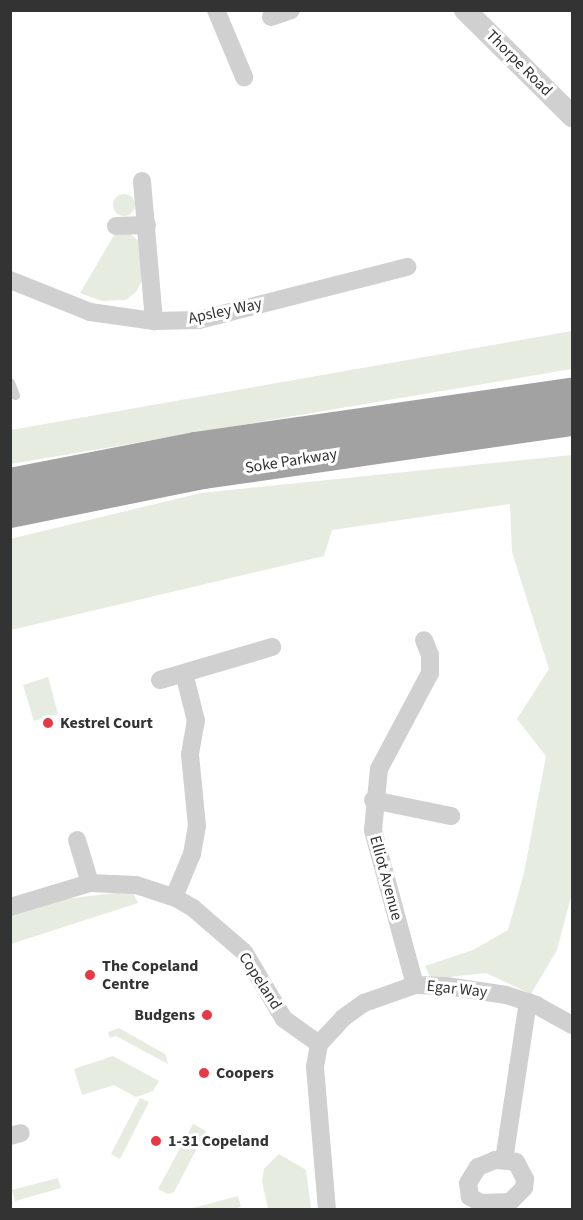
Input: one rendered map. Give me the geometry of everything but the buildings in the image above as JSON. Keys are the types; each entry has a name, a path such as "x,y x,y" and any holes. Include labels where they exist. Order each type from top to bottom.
{"highway":[{"name":"Soke Parkway","path":"10,483 195,447 571,407"},
{"name":"Soke Parkway","path":"10,513 204,474 571,407"}],"street":[{"path":"216,10 244,77"},
{"path":"271,17 291,10"},
{"name":"Thorpe Road","path":"465,10 573,117"},
{"path":"142,181 154,321"},
{"path":"116,226 147,225"},
{"name":"Apsley Way","path":"10,280 90,312 154,321 199,320 407,267"},
{"name":"Elliot Avenue","path":"415,985 372,830 373,800 379,769 430,673 430,655 424,640"},
{"path":"160,680 272,647"},
{"path":"174,897 192,854 197,826 190,754 196,721 184,673"},
{"path":"373,800 451,816"},
{"path":"77,840 90,883"},
{"name":"Copeland","path":"10,907 90,883 136,885 174,897 193,908 244,952 284,1018 319,1044"},
{"name":"Egar Way","path":"319,1044 327,1031 364,1003 415,985 474,988 528,1002 573,1025"},
{"path":"504,1160 528,1002"},
{"path":"319,1044 315,1086 327,1209"}],"lane":[{"path":"10,382 15,395"}],"shaded area":[{"path":"124,194 132,197 135,205 132,213 124,216 116,213 113,205 116,197"},
{"path":"126,230 142,244 143,278 137,291 126,300 102,301 80,293 116,232"},
{"path":"572,331 572,369 11,464 11,430"},
{"path":"572,455 572,893 557,950 531,994 486,973 431,979 425,966 473,950 508,930 524,873 546,756 517,719 549,669 512,552 510,504 332,530 324,556 11,630 10,539 201,493"},
{"path":"48,677 58,714 34,721 23,685"},
{"path":"132,891 138,903 11,944 10,913 48,901"},
{"path":"119,1028 165,1054 168,1064 116,1036 110,1038 108,1032"},
{"path":"113,1056 159,1081 153,1091 136,1097 114,1085 82,1095 74,1069"},
{"path":"140,1098 149,1102 120,1159 111,1154"},
{"path":"193,1124 206,1131 174,1192 168,1194 158,1189"},
{"path":"279,1154 306,1170 311,1209 268,1209 262,1181 264,1169"},
{"path":"58,1178 61,1188 15,1201 12,1190"},
{"path":"238,1196 241,1207 189,1209"}],"place":[{"name":"Kestrel Court","path":"48,723"},
{"name":"The Copeland Centre","path":"90,975"},
{"name":"Budgens","path":"207,1015"},
{"name":"Coopers","path":"204,1073"},
{"name":"1-31 Copeland","path":"156,1141"}]}
